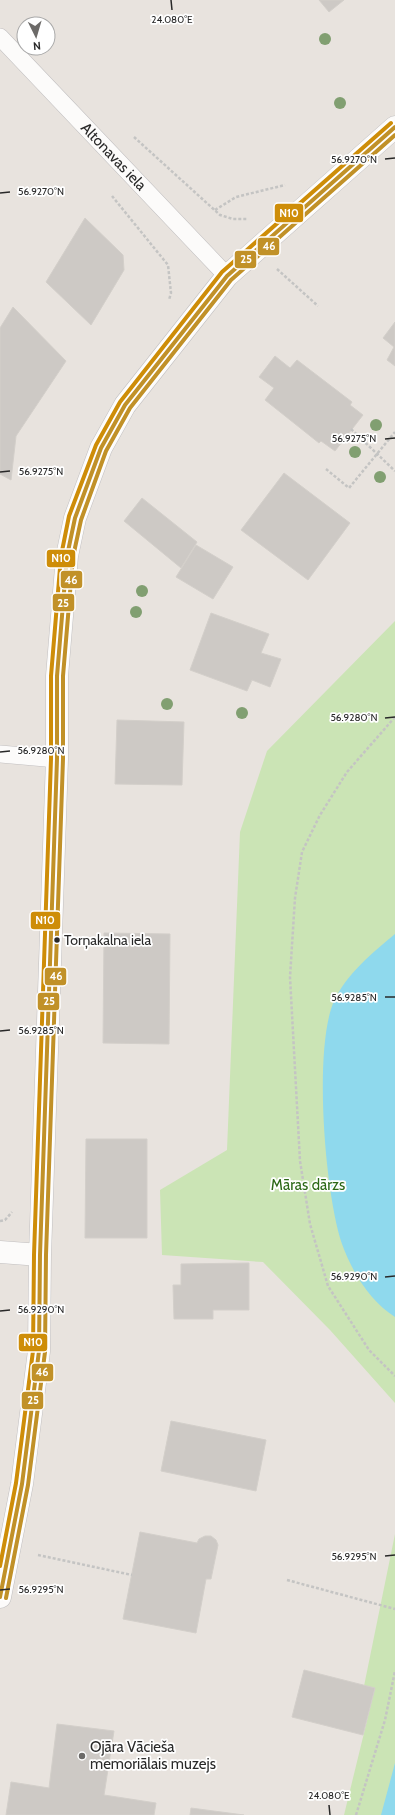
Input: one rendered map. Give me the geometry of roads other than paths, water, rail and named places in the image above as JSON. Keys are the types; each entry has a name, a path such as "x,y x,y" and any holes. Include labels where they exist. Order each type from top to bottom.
{"street":[{"path":"0,1597 22,1484 39,1351 40,1255 57,759 57,676 67,556 75,518 86,484 101,448 125,405 227,276 395,127"},
{"path":"0,1252 40,1255"}],"lane":[{"name":"Altonavas iela","path":"0,37 227,276"},
{"path":"0,754 57,759"}],"water":[{"path":"395,934 395,1317 378,1303 363,1285 351,1265 342,1244 336,1221 326,1158 323,1086 324,1052 328,1023 334,1001 339,991 353,973 369,956"},
{"path":"395,1763 395,1815 381,1815"}],"place":[{"name":"Torņakalna iela","path":"57,940"},
{"name":"Ojāra Vācieša memoriālais muzejs","path":"82,1756"}],"park label":[{"name":"Māras dārzs","path":"308,1185"}]}
